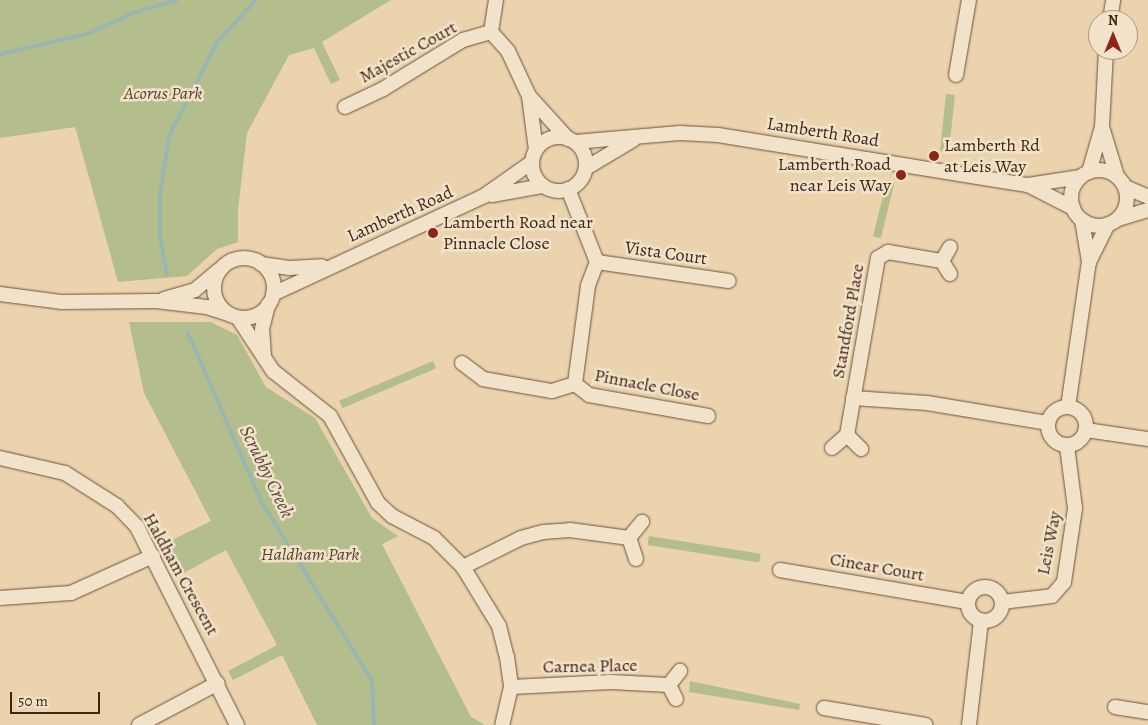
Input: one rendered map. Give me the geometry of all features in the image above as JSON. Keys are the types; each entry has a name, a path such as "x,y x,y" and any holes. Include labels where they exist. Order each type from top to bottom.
{"street":[{"path":"496,0 491,32 508,51 529,96 584,153 586,168"},
{"path":"956,74 969,0"},
{"name":"Majestic Court","path":"345,107 383,89 463,40 491,32"},
{"path":"1073,208 1072,191 1084,175 1102,127 1105,60"},
{"path":"529,96 537,179 543,186"},
{"path":"1089,262 1112,222 1126,204 1121,181 1102,127"},
{"name":"Lamberth Road","path":"484,196 534,156 550,139 718,135 1028,185 1073,208 1082,220"},
{"name":"Lamberth Road","path":"0,294 62,302 156,301 207,307 233,316 255,316 271,300 330,265 484,196 543,186 568,189 580,181 586,168 640,136"},
{"name":"Lamberth Road","path":"1028,185 1103,170 1148,198"},
{"path":"568,189 597,262"},
{"path":"1068,407 1089,262 1082,220 1112,222 1148,210"},
{"path":"950,247 942,261 950,274"},
{"name":"Standford Place","path":"847,435 878,258 888,252 942,261"},
{"name":"Lamberth Road","path":"156,301 195,290 221,268 236,259 289,268 330,265"},
{"name":"Vista Court","path":"597,262 729,281"},
{"name":"Pinnacle Close","path":"597,262 588,286 575,384 589,395 708,416"},
{"path":"261,264 272,278 271,300 262,329 264,356"},
{"path":"221,268 214,293 264,356 273,371 330,416 378,503 392,516 434,538 464,567 499,626 511,687 502,725"},
{"path":"462,363 483,379 552,391 575,384"},
{"name":"Standford Place","path":"853,398 927,403 1048,423"},
{"path":"1068,407 1082,415 1086,430 1079,441 1067,446 1052,439 1048,423 1055,411 1068,407"},
{"path":"1086,430 1148,439"},
{"path":"832,448 847,435 861,448"},
{"name":"Leis Way","path":"1002,602 1052,596 1064,582 1075,508 1067,446"},
{"name":"Haldham Crescent","path":"0,458 65,473 93,488 136,527 153,556 218,683 237,725"},
{"path":"629,538 642,522"},
{"path":"464,567 521,538 542,532 570,530 629,538"},
{"path":"629,538 636,559"},
{"path":"0,598 71,593 153,556"},
{"name":"Cinear Court","path":"780,570 967,602"},
{"path":"988,587 998,592 1002,602 997,617 981,621 969,612 967,602 977,588 988,587"},
{"path":"969,725 981,621"},
{"path":"676,699 669,685 680,671"},
{"name":"Carnea Place","path":"511,687 611,682 669,685"},
{"path":"139,725 218,683"},
{"path":"1115,707 1148,712"},
{"path":"824,708 926,725"}],"green space":[{"name":"Acorus Park","path":"0,0 391,0 322,42 340,80 331,84 314,48 289,55 247,133 238,210 238,242 217,249 187,276 118,282 75,127 0,138"},
{"path":"946,94 955,95 949,152 940,151"},
{"path":"887,180 895,182 881,238 873,236"},
{"name":"Haldham Park","path":"129,322 211,322 237,335 266,387 315,418 372,518 398,536 382,544 471,717 485,725 317,725 282,655 233,680 228,671 277,645 226,550 180,575 164,544 211,521 144,393"},
{"path":"433,361 436,368 342,408 339,401"},
{"path":"649,536 761,554 759,563 648,545"},
{"path":"690,681 800,704 799,710 689,692"}],"waterway":[{"path":"0,54 87,34 133,13 177,0"},
{"name":"Scrubby Creek","path":"167,274 160,238 160,195 169,136 217,42 256,0"},
{"name":"Scrubby Creek","path":"188,333 261,501 372,681 374,725"}],"place":[{"name":"Lamberth Rd at Leis Way","path":"934,156"},
{"name":"Lamberth Road near Leis Way","path":"901,175"},
{"name":"Lamberth Road near Pinnacle Close","path":"433,233"}]}
